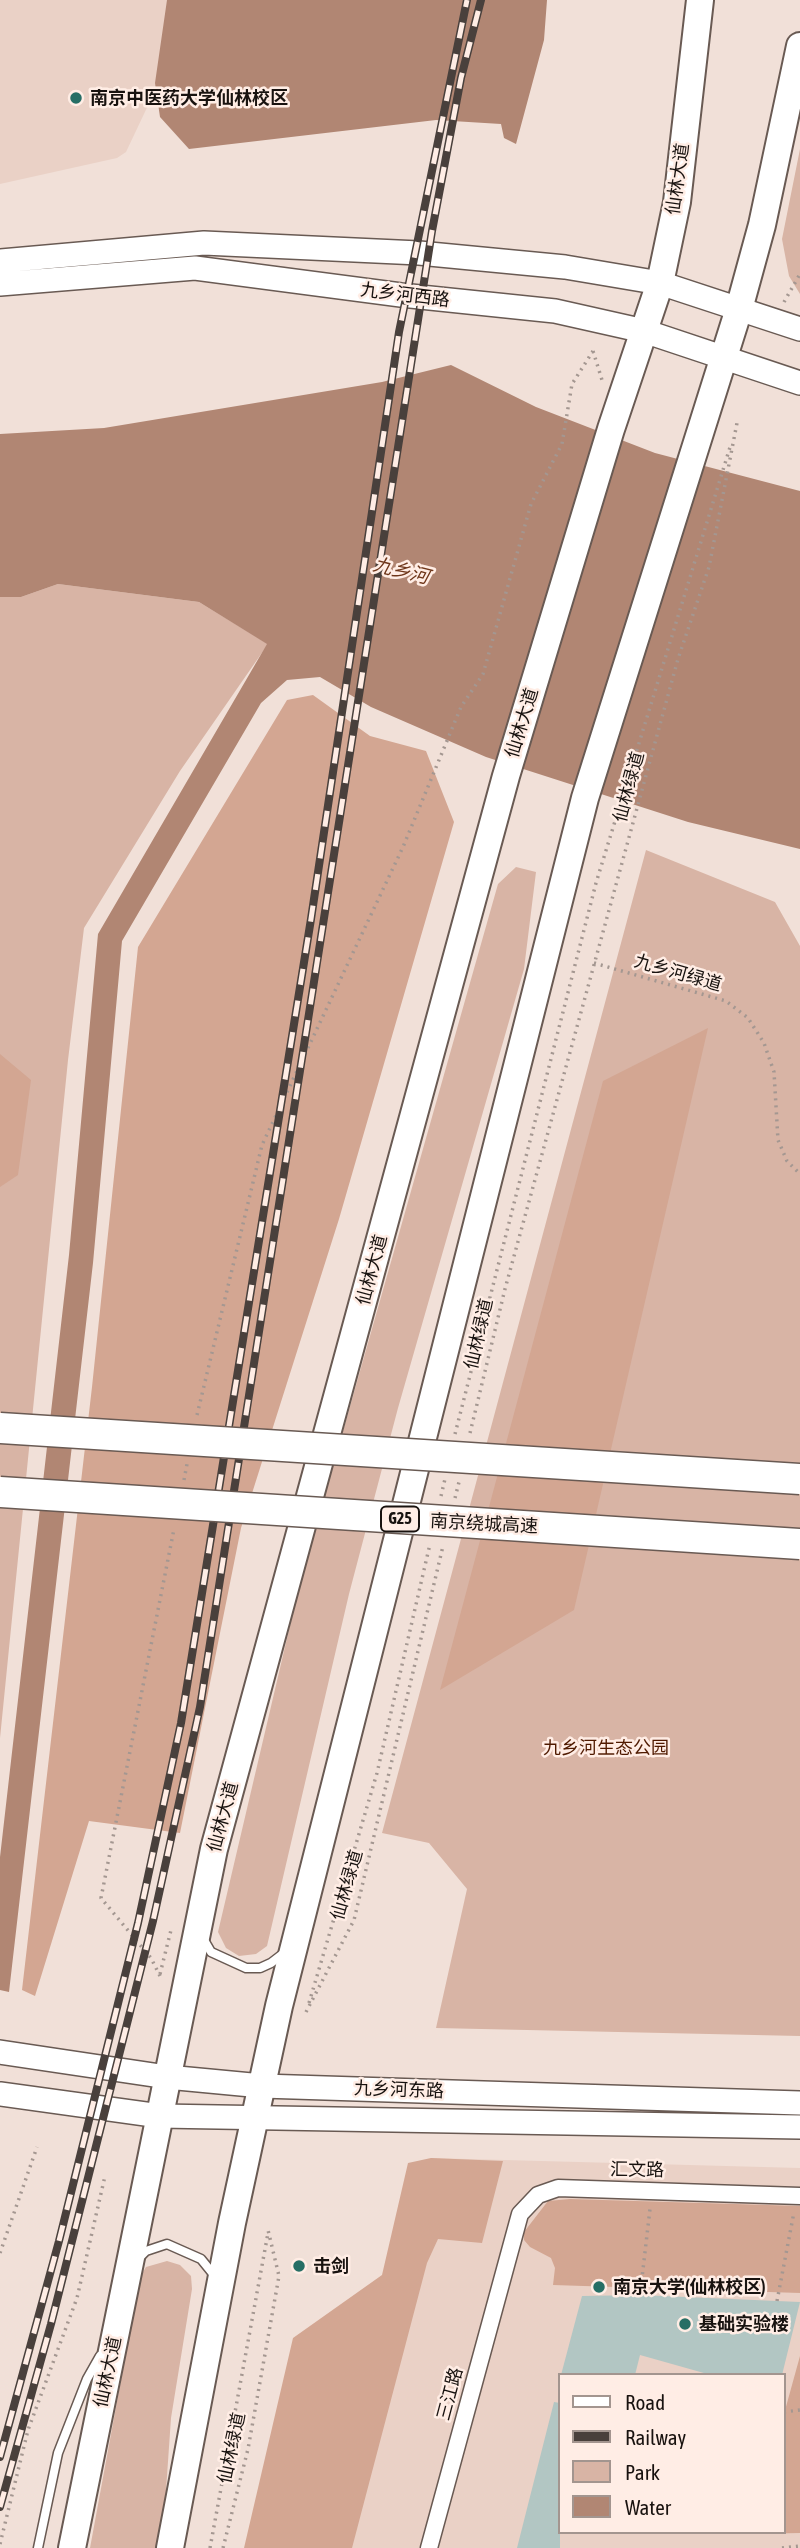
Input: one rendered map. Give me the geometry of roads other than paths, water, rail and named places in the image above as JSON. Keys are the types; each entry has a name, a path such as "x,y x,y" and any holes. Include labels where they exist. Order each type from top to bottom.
{"highway":[{"path":"0,1428 800,1479"},
{"name":"南京绕城高速","path":"0,1492 800,1544"}],"main road":[{"name":"仙林大道","path":"72,2548 214,1849 506,776 611,429 660,283 677,202 700,0"},
{"path":"170,2548 254,2119 296,1941 585,798 739,309 762,225 800,46"},
{"path":"0,261 204,243 419,253 565,267 660,283 800,329"},
{"name":"九乡河西路","path":"0,284 195,268 401,295 555,311 644,331 800,383"},
{"name":"九乡河东路","path":"0,2052 167,2077 262,2086 800,2103"},
{"name":"九乡河东路","path":"0,2094 160,2116 800,2127"}],"street":[{"name":"汇文路","path":"509,2250 520,2214 538,2195 558,2188 798,2196"},
{"name":"三江路","path":"429,2548 509,2250"}],"lane":[{"path":"198,1925 211,1952 246,1968 260,1968 271,1963 296,1941"},
{"path":"128,2274 146,2251 167,2244 201,2259 213,2272 219,2291"},
{"path":"38,2548 58,2454 87,2379 117,2326"}],"water":[{"path":"167,0 547,0 544,40 516,144 504,138 501,124 436,120 189,149 160,117 155,83"},
{"name":"九乡河","path":"451,365 536,407 655,453 800,491 800,849 688,822 486,757 371,707 320,677 287,680 261,703 122,941 93,1263 9,1992 0,1990 0,1857 69,1255 98,934 267,644 199,602 58,584 21,597 0,597 0,434 104,428 382,382"}],"railway":[{"path":"0,2457 59,2241 138,1923 181,1723 311,919 399,332 467,0"},
{"path":"0,2507 51,2324 153,1921 200,1707 432,231 461,78 481,0"}],"place":[{"name":"南京中医药大学仙林校区","path":"76,98"},
{"name":"击剑","path":"299,2266"},
{"name":"南京大学(仙林校区)","path":"599,2287"},
{"name":"基础实验楼","path":"685,2324"}],"park label":[{"name":"九乡河生态公园","path":"606,1748"}]}
